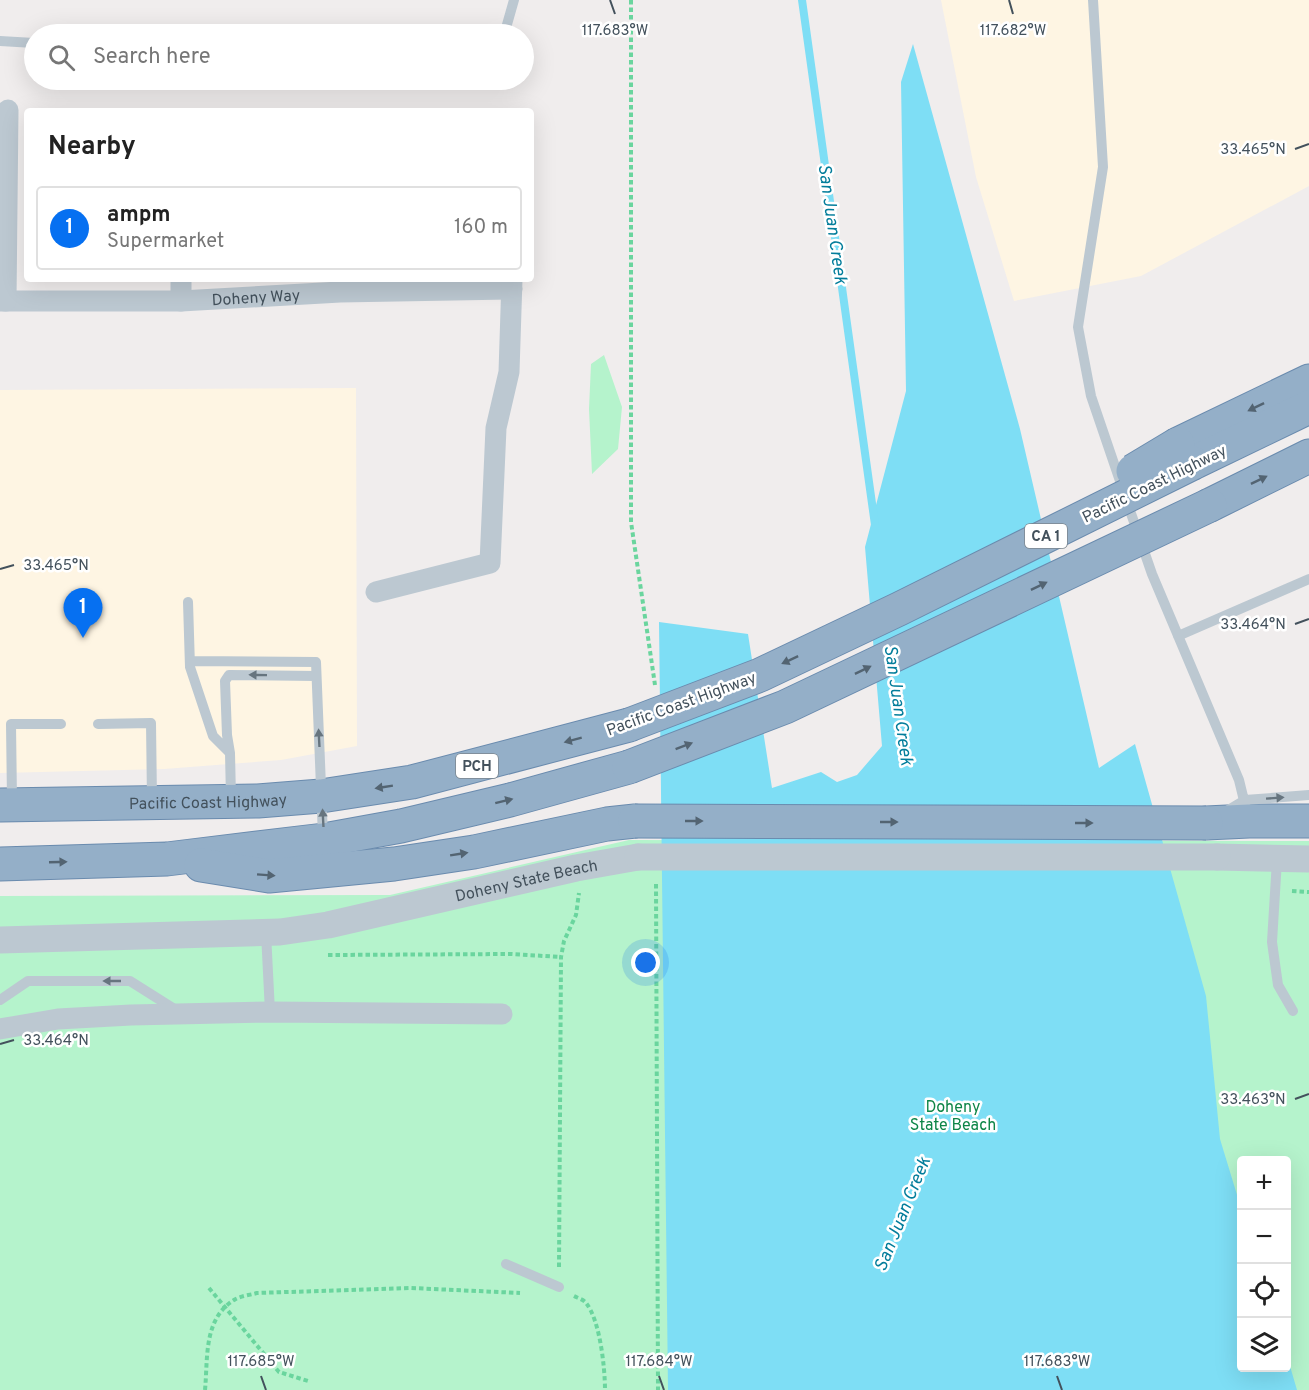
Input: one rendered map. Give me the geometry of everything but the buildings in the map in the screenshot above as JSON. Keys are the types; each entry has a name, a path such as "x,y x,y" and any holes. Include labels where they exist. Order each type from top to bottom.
{"highway":[{"path":"1186,454 1309,381"},
{"name":"Pacific Coast Highway","path":"6,805 231,801 321,796 412,782 629,725 760,675 899,609 1186,454 1309,407"},
{"name":"CA 1","path":"629,767 785,707 1309,456"},
{"name":"PCH","path":"0,864 167,859 324,840 401,826 629,767"},
{"path":"167,859 268,876 405,862 474,852 607,824 635,821 1206,823 1247,810 1309,821"}],"street":[{"path":"3,301 8,110"},
{"path":"181,282 181,301"},
{"name":"Doheny Way","path":"3,301 181,301 340,285 512,284 509,372 496,428 490,563 376,592"},
{"name":"Doheny State Beach","path":"0,940 266,932 328,925 638,856 1309,859"},
{"path":"0,1029 58,1018 182,1014 270,1012 502,1014"}],"lane":[{"path":"507,24 514,0"},
{"path":"1093,0 1103,167 1078,327 1091,396 1152,574 1239,780 1247,810 1309,795"},
{"path":"0,41 24,42"},
{"path":"1178,636 1309,579"},
{"path":"188,602 190,667 213,736 230,753"},
{"path":"190,661 316,662 324,840"},
{"path":"231,801 225,681 229,675 316,676"},
{"path":"98,724 151,723 152,803"},
{"path":"6,805 11,724 61,724"},
{"path":"1277,858 1272,942 1278,985 1293,1011"},
{"path":"266,932 270,1012"},
{"path":"0,1000 28,981 130,981 182,1014"},
{"path":"506,1264 559,1287"}],"path":[{"path":"205,1390 209,1337 216,1317 235,1300 257,1293 411,1288 559,1296 561,957 564,941 576,915 580,887 576,868"},
{"path":"324,955 511,954 561,957"},
{"path":"559,1287 586,1302 598,1330 605,1371 605,1390"},
{"path":"209,1288 279,1372 308,1381"}],"shaded area":[{"path":"941,0 1309,0 1309,186 1141,276 1014,301 976,177"},
{"path":"356,388 357,746 281,760 164,769 0,773 0,390"}],"green space":[{"path":"604,355 622,407 618,449 592,474 589,409 591,364"},
{"name":"Doheny State Beach","path":"629,840 1309,841 1309,1390 0,1390 0,896 390,895"}],"water":[{"path":"913,44 1020,429 1099,768 1135,744 1206,996 1220,1139 1237,1195 1237,1372 1291,1372 1291,1370 1297,1390 668,1390 659,622 748,634 772,788 821,772 837,782 857,775 882,746 865,547 906,391 901,82"}],"waterway":[{"name":"San Juan Creek","path":"802,0 875,525"}],"place":[{"name":"ampm","path":"83,638"}]}
